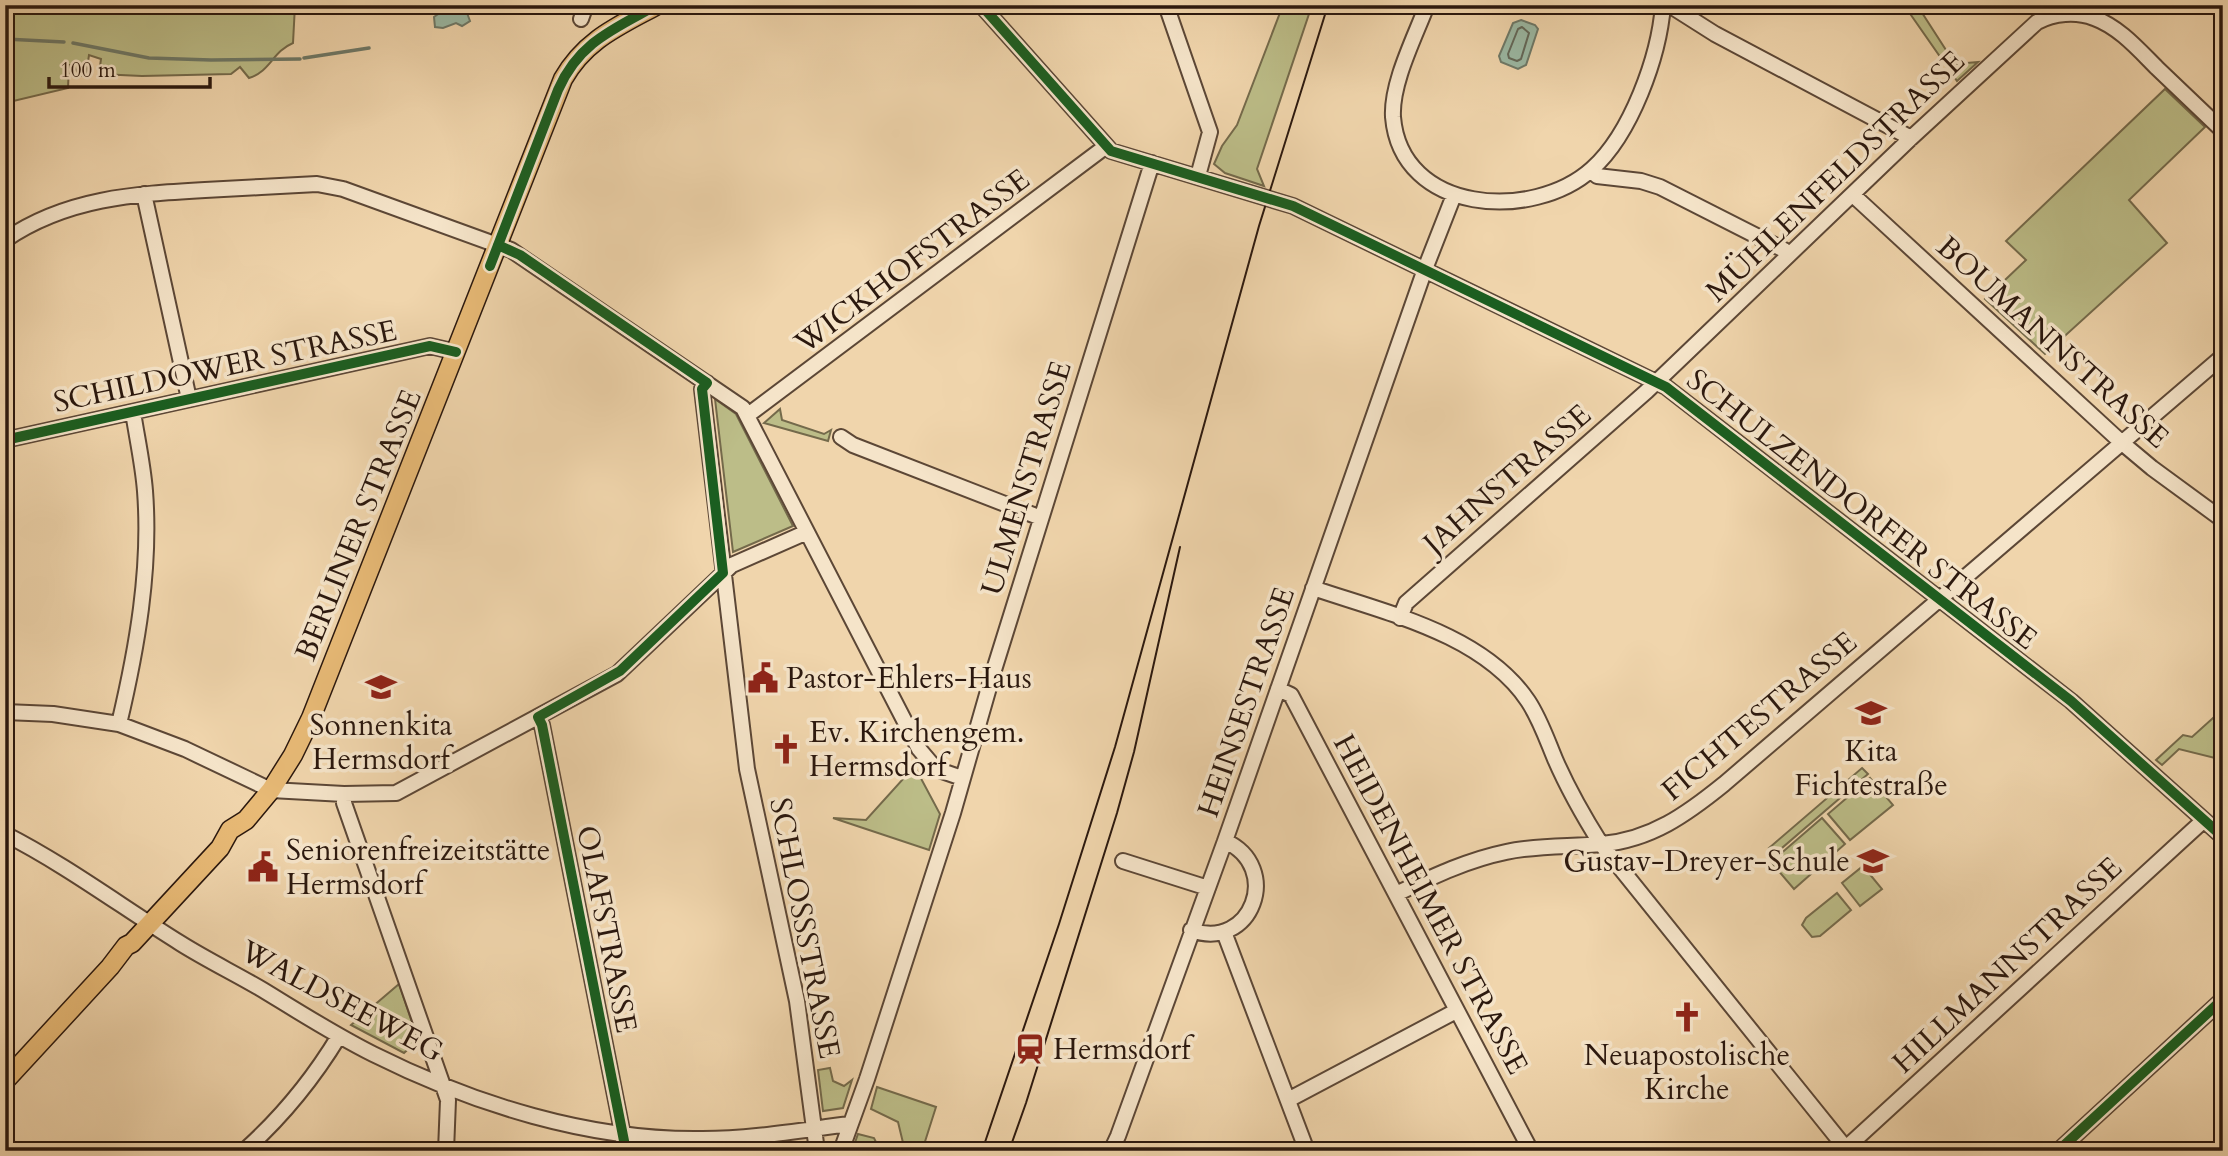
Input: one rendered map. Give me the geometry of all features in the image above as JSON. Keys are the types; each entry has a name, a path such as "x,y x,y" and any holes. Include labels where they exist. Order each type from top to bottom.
{"main road":[{"name":"BERLINER STRASSE","path":"5,1081 110,967 126,946 132,943 220,848 237,836 293,755 316,707 557,92 572,63 593,42 657,5"},
{"path":"5,1146 11,1151"}],"street":[{"path":"981,5 1105,147"},
{"path":"1166,5 1210,132 1201,177"},
{"path":"1426,5 1395,92 1393,118 1403,152 1417,172 1433,185 1454,195 1500,202 1536,198 1561,189 1591,170 1616,141 1634,106 1658,40 1663,5 1674,8 1715,34 1911,138"},
{"name":"MÜHLENFELDSTRASSE","path":"1655,383 2031,26 2057,15 2075,13 2095,18 2120,32 2223,131"},
{"name":"SCHULZENDORFER STRASSE","path":"1105,147 1293,206 1666,387 2095,722 2223,837"},
{"name":"WICKHOFSTRASSE","path":"748,415 1105,147"},
{"name":"ULMENSTRASSE","path":"841,1151 867,1079 954,808 1152,163"},
{"path":"1591,170 1597,176 1641,181 1660,187 1789,255"},
{"path":"5,240 35,223 103,199 144,194 317,184 331,186 520,256 743,408 919,748 936,769 962,778"},
{"path":"144,194 189,399"},
{"name":"BOUMANNSTRASSE","path":"1853,194 2121,442 2223,520"},
{"name":"HEINSESTRASSE","path":"1111,1151 1225,841 1425,269 1454,195"},
{"name":"SCHILDOWER STRASSE","path":"5,440 430,346 456,352"},
{"name":"FICHTESTRASSE","path":"1396,894 1437,874 1489,856 1536,847 1601,844 1646,835 1693,809 2223,356"},
{"name":"SCHLOSSSTRASSE","path":"707,383 702,389 747,769 797,1000 817,1151"},
{"name":"JAHNSTRASSE","path":"1400,618 1406,603 1655,383"},
{"path":"119,724 139,626 144,567 145,492 132,412"},
{"path":"841,437 853,445 1041,518"},
{"path":"5,712 53,714 119,724 185,749 271,790 344,794 396,793 620,671 732,565 807,532"},
{"path":"1313,588 1452,638 1487,658 1516,685 1529,702 1576,804 1601,844 1847,1149"},
{"name":"HEIDENHEIMER STRASSE","path":"1278,689 1291,695 1531,1151"},
{"name":"OLAFSTRASSE","path":"538,717 542,726 626,1151"},
{"path":"344,794 344,803 448,1100 446,1151"},
{"name":"HILLMANNSTRASSE","path":"1847,1149 2204,820"},
{"name":"WALDSEEWEG","path":"5,834 150,924 372,1054 443,1085 531,1114 623,1133 701,1139 850,1124"},
{"path":"1191,930 1208,935 1224,932 1243,920 1254,900 1255,874 1247,856 1225,841"},
{"path":"1123,861 1208,888"},
{"path":"1224,932 1307,1151"},
{"path":"2058,1151 2223,999"},
{"path":"1288,1100 1456,1010"},
{"path":"244,1151 289,1107 339,1035"}],"green space":[{"path":"5,5 295,5 293,43 280,51 262,71 249,78 240,67 231,74 99,74 101,59 89,55 86,75 80,76 73,65 69,65 68,88 5,103"},
{"path":"1283,5 1312,5 1257,169 1264,186 1225,173 1214,164 1222,146 1237,125"},
{"path":"1904,5 1917,5 1955,64 1978,62 1957,81"},
{"path":"2165,89 2205,127 2129,200 2167,243 2045,354 1985,299 2026,260 2006,241"},
{"path":"715,399 736,414 793,526 733,552"},
{"path":"780,409 782,420 824,434 831,430 828,441 764,423"},
{"path":"2223,709 2223,760 2179,749 2162,765 2156,760 2183,735 2192,737"},
{"path":"1862,768 1868,774 1775,854 1769,848"},
{"path":"917,771 940,814 929,850 833,818 866,820 903,779"},
{"path":"1870,778 1893,805 1850,840 1828,814"},
{"path":"1822,818 1845,844 1794,889 1771,862"},
{"path":"1863,866 1882,889 1860,906 1842,883"},
{"path":"1837,893 1851,910 1820,936 1812,937 1802,925 1806,918"},
{"path":"399,984 418,1040 404,1053 351,1025"},
{"path":"830,1068 833,1081 844,1086 852,1080 843,1108 823,1111 818,1070"},
{"path":"877,1087 936,1107 922,1151 905,1151 898,1122 871,1109"},
{"path":"858,1134 874,1138 877,1144 875,1151 852,1151"}],"water":[{"path":"448,7 467,13 470,21 462,26 456,23 443,28 435,27 434,17"},
{"path":"1521,20 1535,25 1538,29 1526,65 1518,69 1501,62 1499,56 1513,23"}],"waterway":[{"path":"5,39 64,42"},
{"path":"73,43 149,58 300,59"},
{"path":"304,58 369,48"}],"tram line":[{"path":"982,1151 1059,924 1115,747 1259,226 1328,5"},
{"path":"1009,1151 1117,813 1134,752 1180,547"}],"cycle path":[{"path":"490,266 558,90 567,74 587,48 612,30 657,5"},
{"path":"981,5 1111,151 1293,206 1666,387 2071,701 2223,837"},
{"path":"498,245 520,255 707,383 702,389 723,573 620,671 538,717 542,725 626,1151"},
{"path":"5,440 430,346 456,352"},
{"path":"2058,1151 2223,999"}],"place":[{"name":"Pastor-Ehlers-Haus","path":"763,678"},
{"name":"Sonnenkita Hermsdorf","path":"381,687"},
{"name":"Kita Fichtestraße","path":"1871,713"},
{"name":"Ev. Kirchengem. Hermsdorf","path":"786,749"},
{"name":"Gustav-Dreyer-Schule","path":"1873,861"},
{"name":"Seniorenfreizeitstätte Hermsdorf","path":"263,867"},
{"name":"Neuapostolische Kirche","path":"1687,1017"},
{"name":"Hermsdorf","path":"1030,1049"}]}
